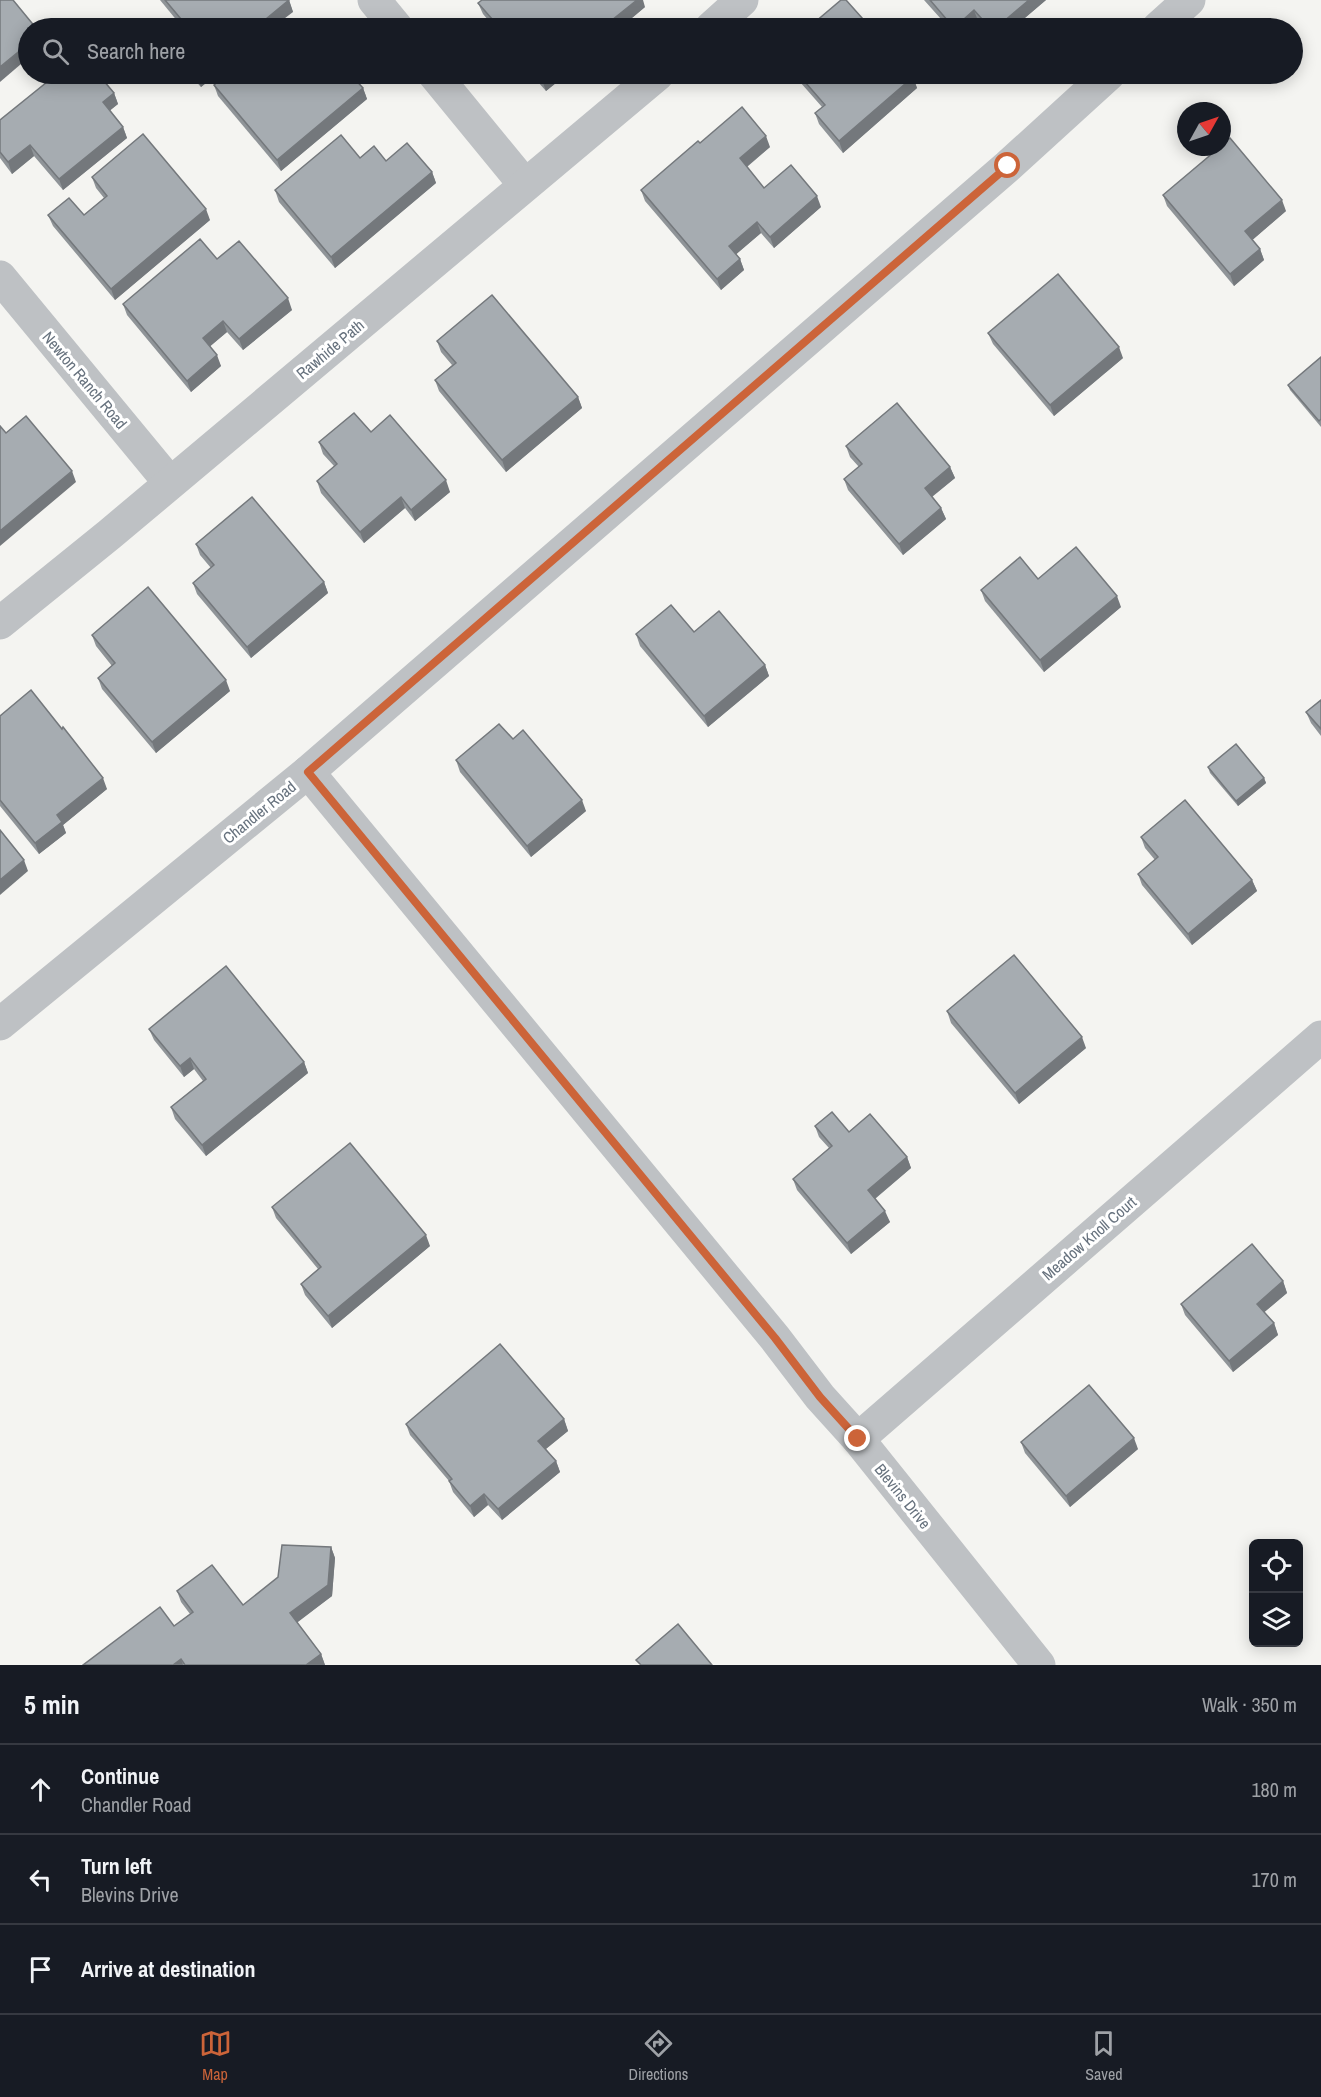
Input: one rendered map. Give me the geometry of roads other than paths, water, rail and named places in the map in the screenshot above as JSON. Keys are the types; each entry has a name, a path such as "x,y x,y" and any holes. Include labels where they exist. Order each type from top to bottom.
{"street":[{"path":"374,0 389,18"},
{"path":"722,18 742,0"},
{"path":"1169,18 1189,0"},
{"path":"442,84 525,185"},
{"name":"Rawhide Path","path":"0,624 646,84"},
{"name":"Chandler Road","path":"0,1024 308,772 999,174 1098,84"},
{"name":"Newton Ranch Road","path":"0,277 170,483"},
{"name":"Blevins Drive","path":"308,772 767,1329 820,1397 858,1439 1039,1665"},
{"name":"Meadow Knoll Court","path":"858,1439 1321,1037"}]}
